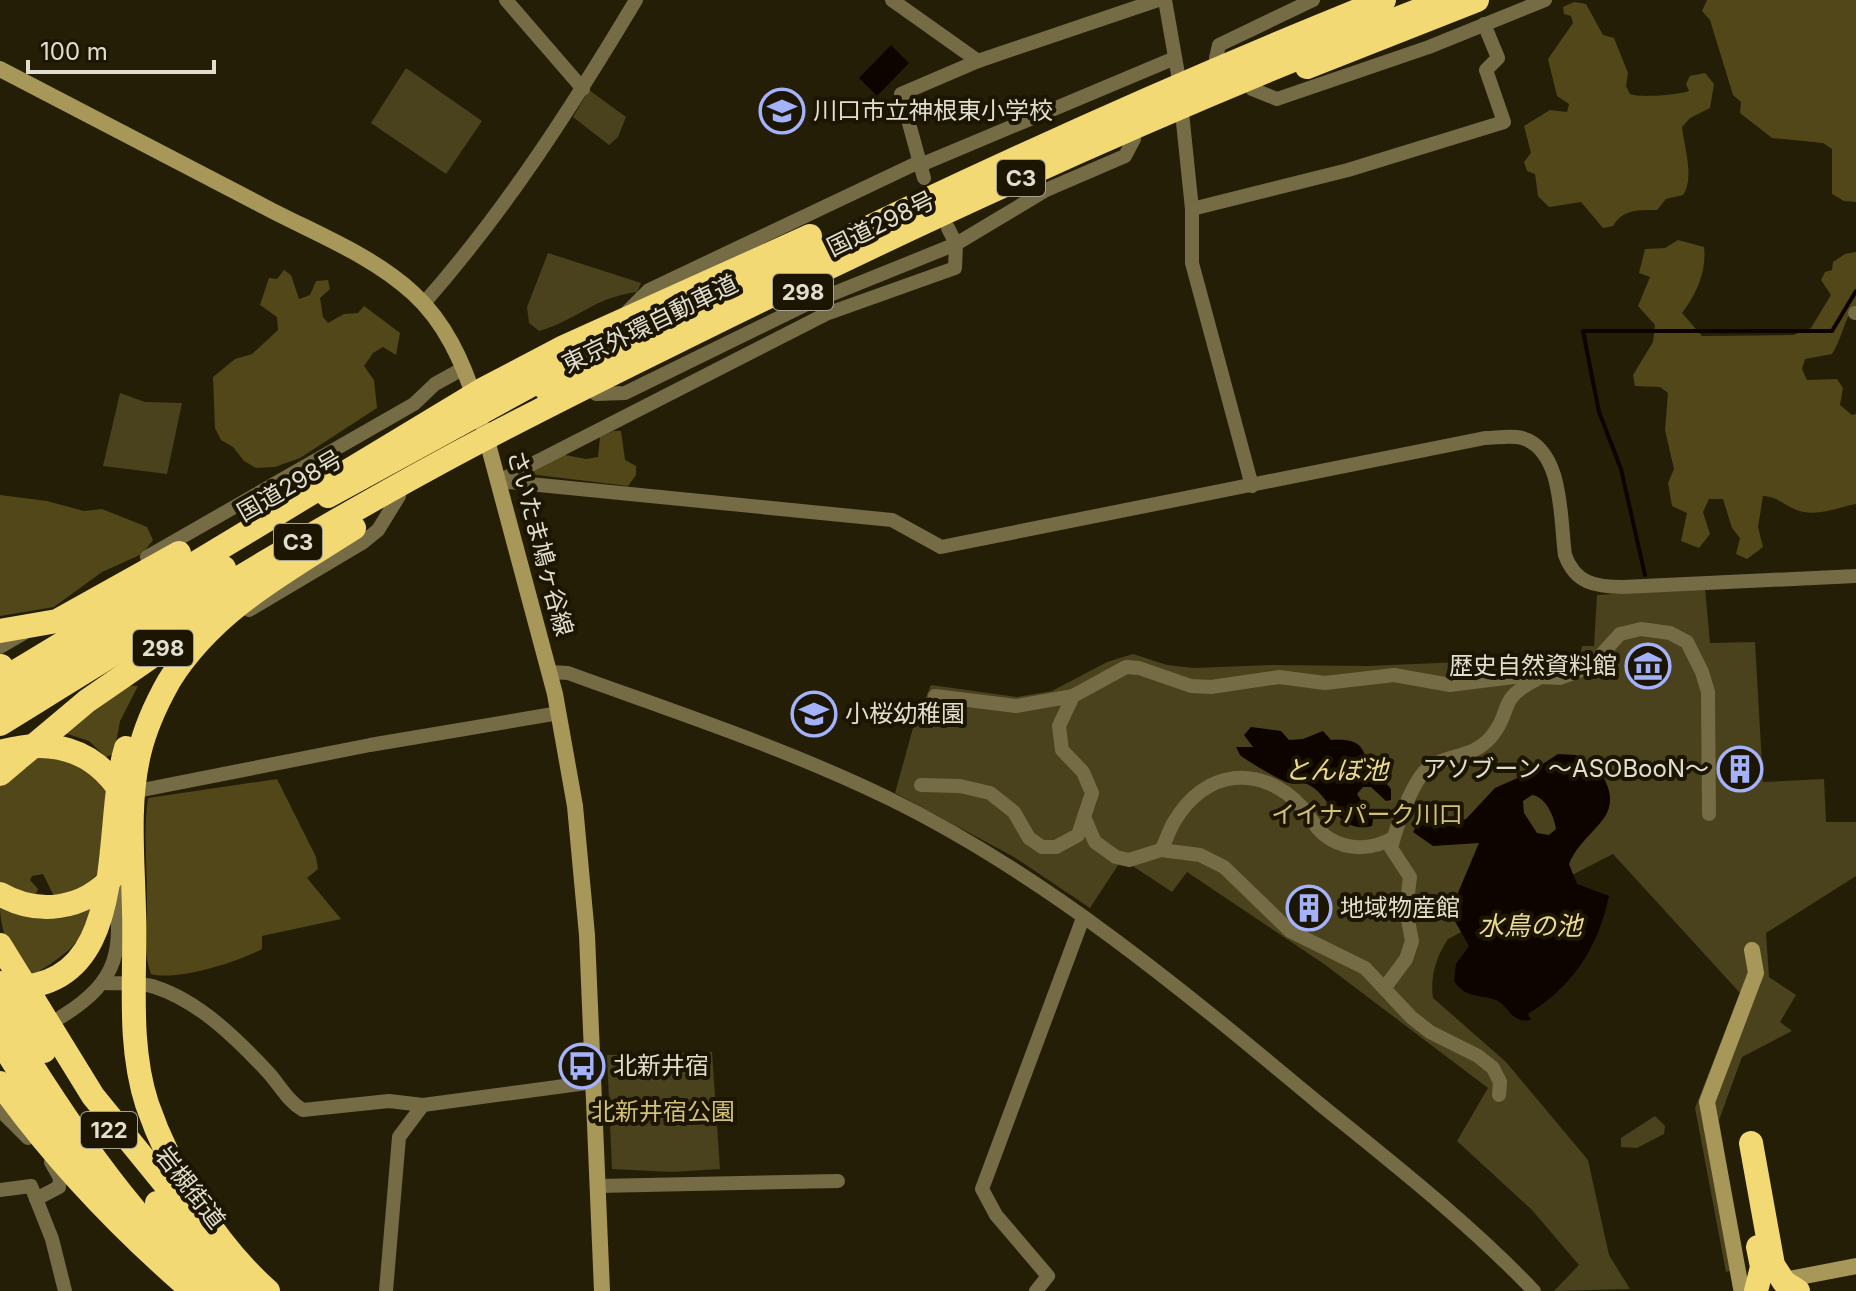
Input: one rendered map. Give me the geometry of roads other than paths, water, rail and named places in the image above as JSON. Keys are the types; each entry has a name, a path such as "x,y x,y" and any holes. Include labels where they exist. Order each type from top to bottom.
{"highway":[{"name":"国道298号","path":"0,692 480,401 579,359 1177,66 1216,58 1356,0"},
{"name":"東京外環自動車道","path":"0,703 294,526 431,449 783,267 1040,146 1384,0"},
{"name":"東京外環自動車道","path":"0,724 302,540 534,413 801,281 1032,173 1291,61 1446,0"},
{"name":"国道298号","path":"0,736 399,496 596,394 944,225 1134,139 1477,0"},
{"path":"1328,59 1497,0"},
{"path":"0,681 480,401 564,347 868,210 1040,146"},
{"path":"0,631 39,626 74,613 351,453 480,401"},
{"path":"0,968 44,981 69,967 89,946 105,906 115,797 131,731 148,694 173,659 201,631 231,608 534,413"},
{"name":"298","path":"0,761 335,534"},
{"path":"231,608 194,646 171,679 139,752 132,819 135,1039 142,1083 165,1146 210,1223 260,1289"},
{"name":"298","path":"0,667 131,611"},
{"name":"298","path":"0,774 87,701"},
{"path":"0,752 42,745 83,754 103,769 121,792 130,828 120,866 111,879 87,897 45,908 19,903 0,894"},
{"path":"0,968 51,1031 127,1141 176,1201 260,1289"},
{"path":"0,968 67,1085 142,1184 260,1289"},
{"name":"岩槻街道","path":"0,968 86,1098 199,1242 215,1271 220,1291"},
{"path":"0,1015 98,1160 158,1235 212,1291"},
{"name":"122","path":"0,1021 31,1093"},
{"name":"122","path":"0,1041 31,1093 183,1291"},
{"path":"0,1055 31,1093"},
{"path":"0,1083 35,1132"},
{"path":"0,1093 183,1291"},
{"path":"1741,1290 1762,1267 1744,1144 1773,1265 1784,1282 1798,1291"}],"main road":[{"name":"さいたま鳩ヶ谷線","path":"0,69 337,245 397,280 424,303 446,333 464,368 480,401 550,672 582,865 602,1291"},
{"path":"1752,950 1756,973 1707,1102 1741,1290 1856,1266"},
{"path":"151,1183 260,1289"}],"street":[{"path":"506,0 583,89"},
{"path":"424,303 470,251 583,89 636,0"},
{"path":"892,0 978,61"},
{"path":"919,169 901,94 978,61 1158,0"},
{"path":"1165,0 1183,118 1192,209 1192,263 1252,486"},
{"path":"1216,58 1219,45 1313,0"},
{"path":"1252,89 1277,99 1429,47 1545,0"},
{"path":"1192,209 1348,170 1504,122 1486,70 1498,58 1484,24"},
{"path":"579,359 649,290 919,169 1177,66"},
{"path":"596,394 625,393 805,305 956,244 1046,190 1125,156 1134,139"},
{"path":"499,481 826,314 955,268 956,244 948,228"},
{"path":"0,647 231,507 414,404 435,384 464,368"},
{"path":"499,481 892,520 941,547 1485,438 1523,438 1547,457 1553,474 1565,555 1569,566 1583,582 1602,587 1623,587 1856,576"},
{"path":"131,791 143,732 167,693 199,652 244,613 362,543 378,530 399,496"},
{"path":"935,696 1016,706 1073,696 1126,667 1139,668 1191,686 1227,688 1279,677 1325,683 1394,675 1450,685 1522,676 1539,678 1580,673 1620,634 1641,629 1670,633 1687,642 1698,660 1708,692 1709,814"},
{"path":"550,672 568,673 743,737 889,799 1010,869 1083,918 1206,1009 1482,1238 1534,1291"},
{"path":"1386,986 1406,959 1412,941 1406,910 1410,877 1391,848 1420,775 1428,767 1481,747 1492,735 1512,694 1539,678"},
{"path":"921,785 960,786 990,793 1014,812 1029,838 1042,847 1056,847 1071,841 1085,819 1092,793 1083,772 1062,750 1059,739 1063,713 1073,696"},
{"path":"61,1017 105,983 119,946 120,929 105,817 109,806 131,791 559,713"},
{"path":"1161,850 1173,822 1190,803 1207,787 1232,775 1252,777 1284,792 1303,809 1317,830 1338,844 1372,849 1393,838"},
{"path":"1085,819 1095,842 1116,857 1129,860 1161,850 1200,855 1224,867 1290,931 1343,954 1386,986 1404,1010 1430,1032 1478,1056 1493,1068 1500,1082 1499,1095"},
{"path":"1036,1291 1048,1276 996,1215 982,1189 1083,918"},
{"path":"105,983 152,986 183,999 229,1034 267,1071 291,1103 303,1110 389,1101 423,1105 594,1082"},
{"path":"386,1291 399,1137 423,1105"},
{"path":"0,1110 45,1156 60,1178 59,1187 36,1199"},
{"path":"598,1186 838,1181"},
{"path":"0,1190 31,1186 52,1239 65,1291"}],"water":[{"path":"891,45 909,63 877,96 859,78"},
{"name":"とんぼ池","path":"1251,727 1281,731 1289,740 1303,739 1323,731 1331,740 1358,745 1377,775 1391,789 1391,800 1386,801 1371,787 1363,787 1357,794 1373,819 1372,826 1350,825 1315,789 1307,784 1291,784 1240,755 1236,747 1253,747 1244,735"},
{"name":"水鳥の池","path":"1558,754 1576,755 1591,770 1598,768 1607,785 1610,799 1608,811 1569,864 1577,884 1609,896 1598,932 1581,964 1558,991 1528,1014 1531,1020 1524,1020 1518,1019 1493,999 1467,993 1454,981 1456,964 1469,946 1452,916 1452,907 1479,843 1433,846 1413,832 1428,808 1448,824 1466,819 1495,788 1529,773","holes":["1532,795 1545,803 1553,818 1556,829 1549,835 1537,833 1524,813 1523,801"]}],"waterway":[{"path":"1645,575 1621,469 1599,412 1583,331 1832,331 1856,291"}],"place":[{"name":"川口市立神根東小学校","path":"782,111"},
{"name":"歴史自然資料館","path":"1648,666"},
{"name":"小桜幼稚園","path":"814,714"},
{"name":"アソブーン ～ASOBooN～","path":"1740,769"},
{"name":"地域物産館","path":"1309,908"},
{"name":"北新井宿","path":"582,1066"}],"park label":[{"name":"イイナパーク川口","path":"1367,815"},
{"name":"北新井宿公園","path":"663,1112"}]}
